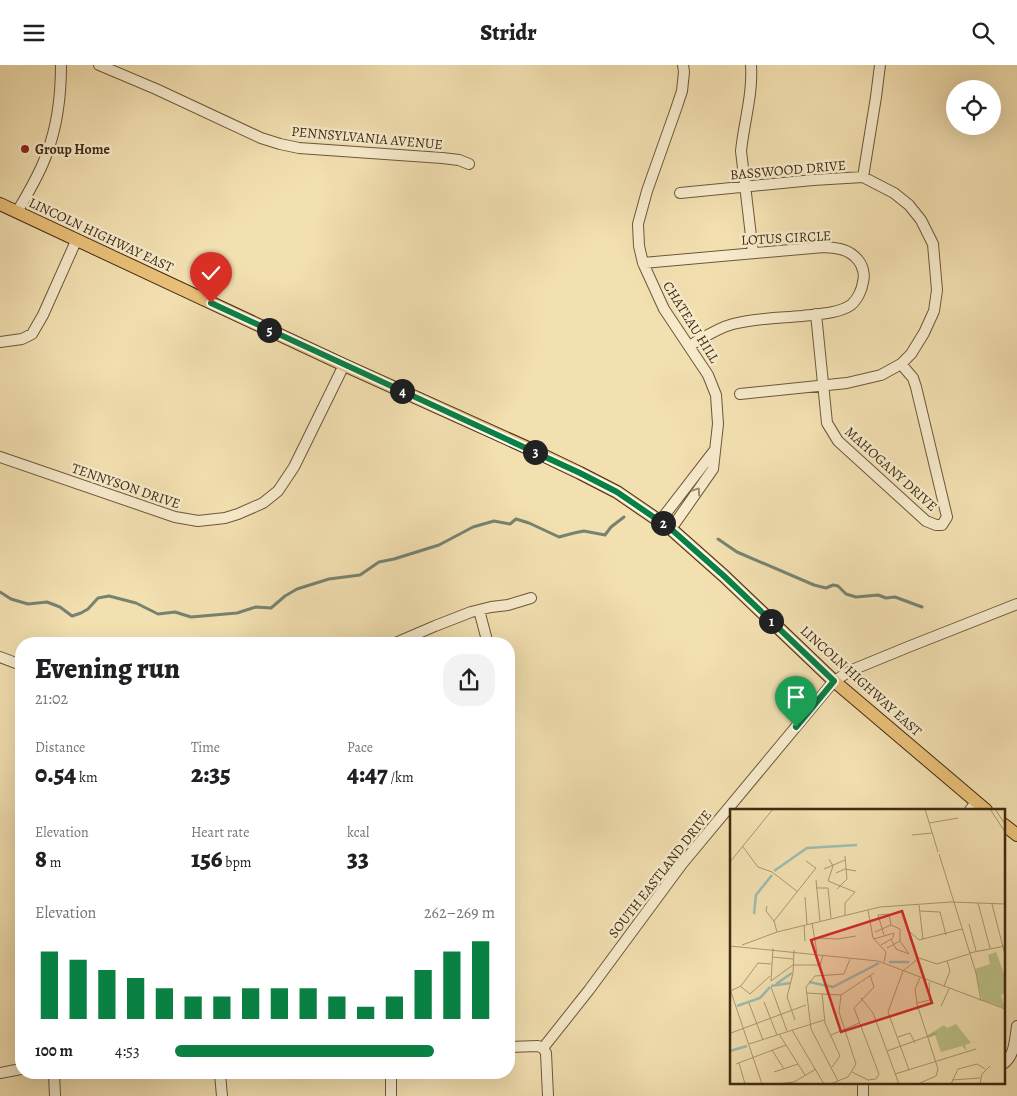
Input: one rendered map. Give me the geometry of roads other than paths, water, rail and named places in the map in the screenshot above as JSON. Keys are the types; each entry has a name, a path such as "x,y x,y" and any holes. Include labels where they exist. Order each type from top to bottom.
{"main road":[{"name":"LINCOLN HIGHWAY EAST","path":"0,204 344,365 513,441 617,492 671,529 724,576 834,681 977,807"},
{"path":"1004,825 1017,835"}],"street":[{"path":"17,212 39,173 54,134 61,93 61,65"},
{"name":"PENNSYLVANIA AVENUE","path":"99,65 156,89 261,138 280,144 299,148 442,158 459,160 469,164"},
{"name":"CHATEAU HILL","path":"671,529 713,469 718,424 716,395 708,375 664,309 643,263 639,246 638,224 647,191 682,91 683,65"},
{"path":"751,65 750,100 741,151 754,253"},
{"path":"863,177 880,65"},
{"name":"BASSWOOD DRIVE","path":"680,193 863,177 894,193 910,205 921,220 933,244 937,290 934,311 924,333 911,354 901,364 881,375 847,383 740,394"},
{"path":"0,342 22,339 32,334 43,315 76,241"},
{"name":"LOTUS CIRCLE","path":"643,263 824,247 837,248 852,253 862,264 864,277 862,290 852,304 838,311 731,324 712,332 689,346"},
{"name":"MAHOGANY DRIVE","path":"816,314 827,423 838,441 926,521 942,525 947,517 916,387 912,378 901,364"},
{"name":"TENNYSON DRIVE","path":"0,457 175,517 198,521 225,518 263,503 278,491 294,467 344,365"},
{"name":"CHATEAU HILL","path":"660,521 714,451"},
{"path":"410,637 479,610 508,605 531,598"},
{"path":"834,681 852,670 916,643 1017,604"},
{"path":"479,610 486,637"},
{"path":"0,657 15,663"},
{"name":"SOUTH EASTLAND DRIVE","path":"543,1049 682,865 834,681"},
{"path":"1004,1063 1009,1060 1012,1054 1017,1026"},
{"path":"515,1047 538,1046 546,1053 548,1096"},
{"path":"0,1073 15,1070"},
{"path":"54,1079 55,1096"},
{"path":"220,1079 222,1096"},
{"path":"391,1079 391,1096"},
{"path":"863,1096 864,1083"}],"waterway":[{"path":"0,592 11,599 28,604 47,602 60,607 72,616 88,609 98,598 109,596 136,603 158,614 175,612 191,617 237,613 256,607 271,608 297,589 329,579 360,575 379,562 439,545 473,527 494,521 510,524 516,519 559,537 584,531 605,535 611,527 624,517"},
{"path":"718,539 737,552 814,585 826,588 833,585 838,586 846,594 856,597 878,595 886,598 895,597 922,607"}],"place":[{"name":"Group Home","path":"25,149"}]}
